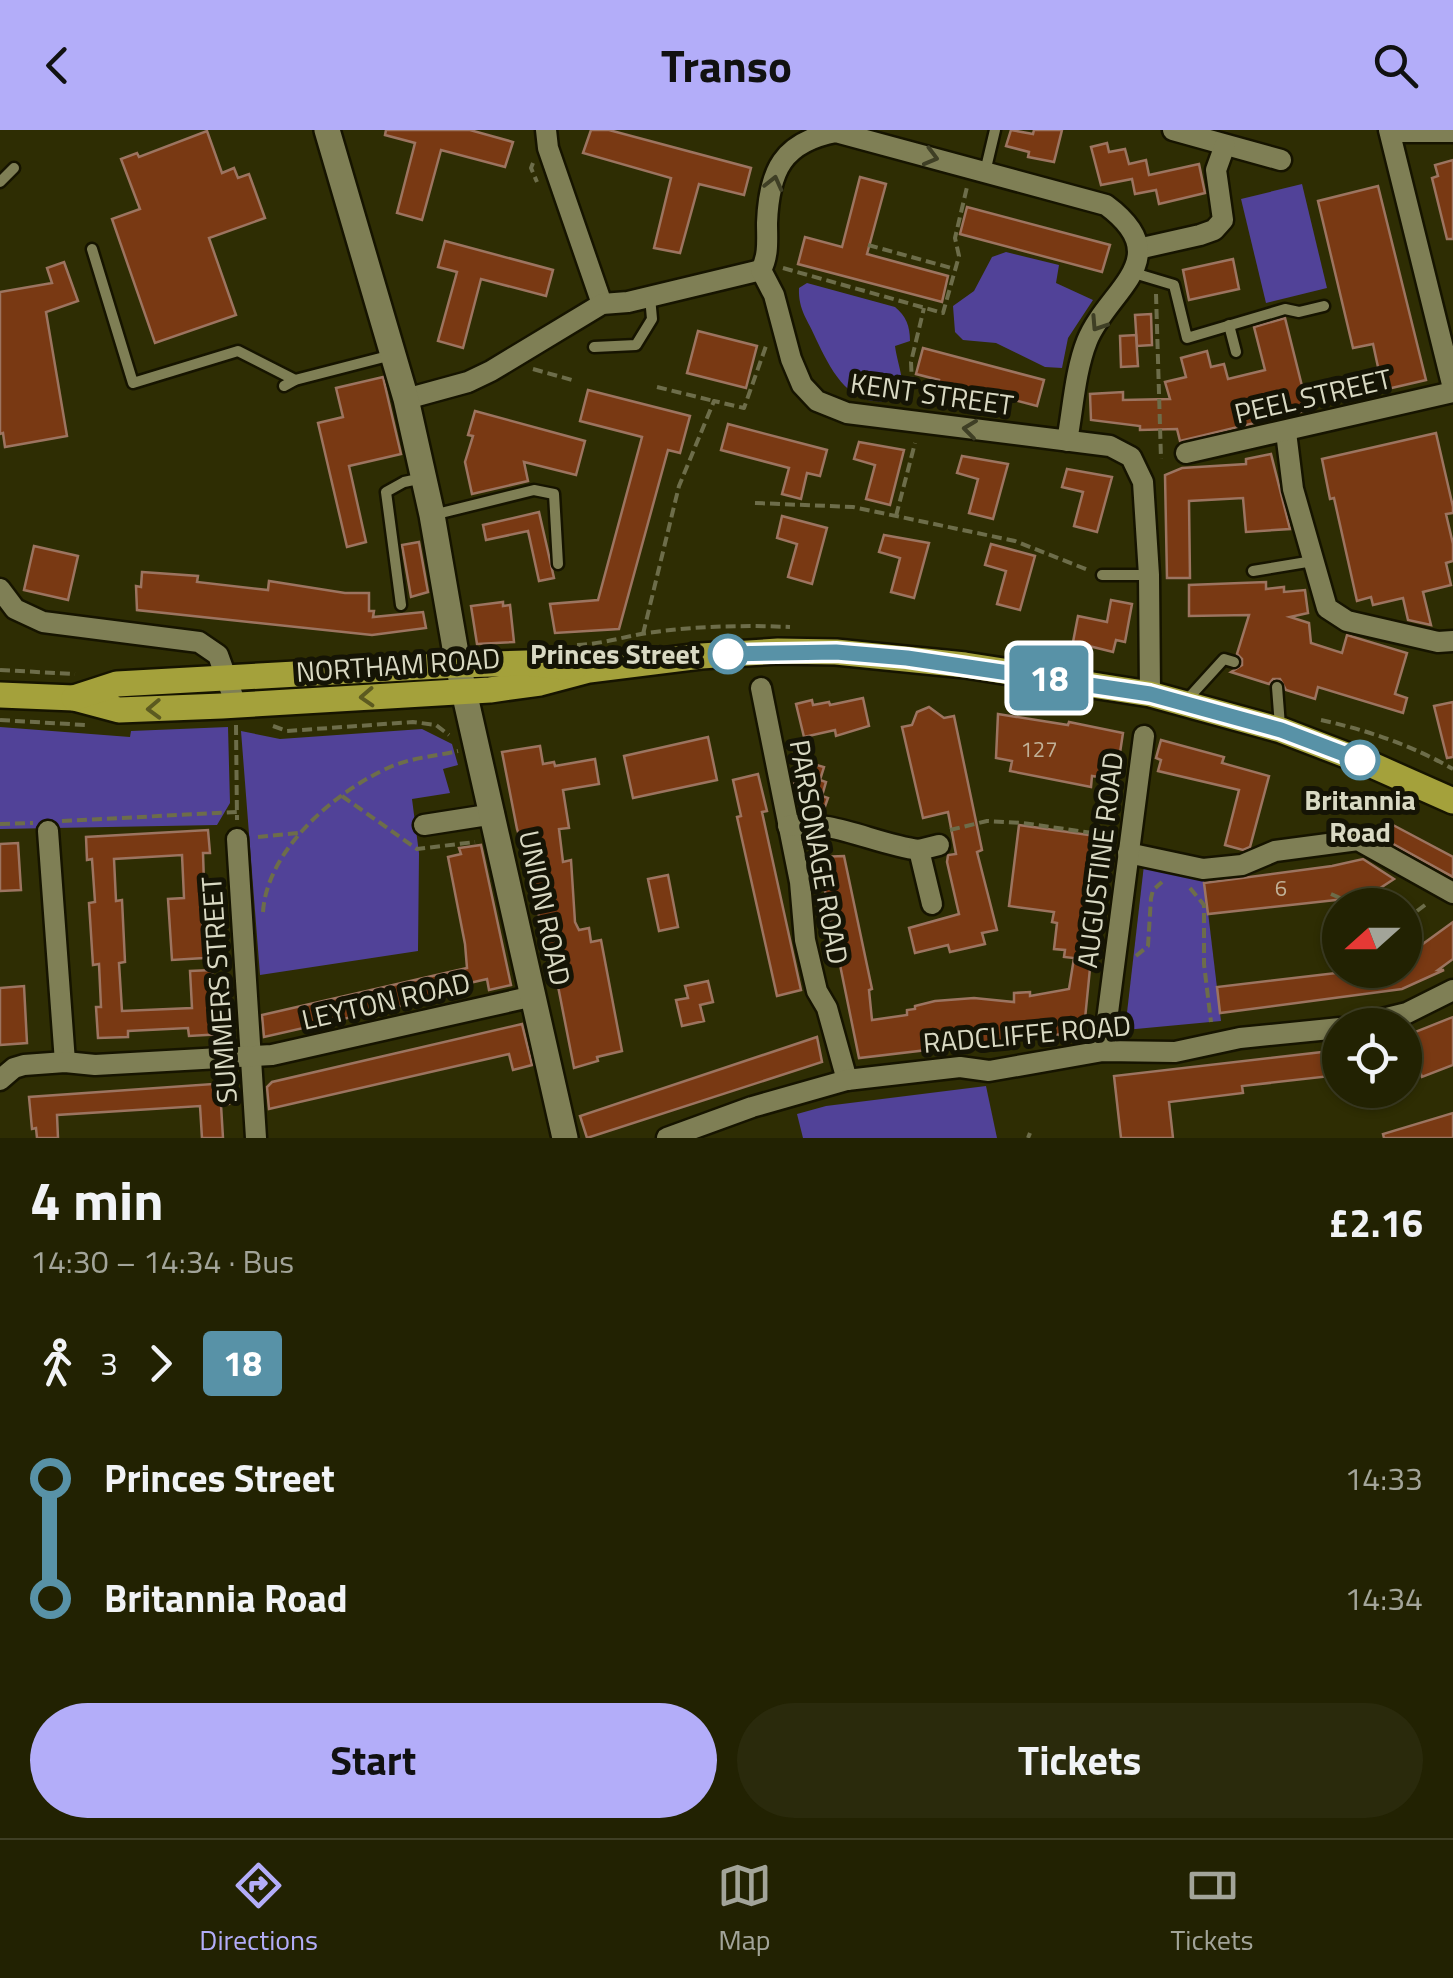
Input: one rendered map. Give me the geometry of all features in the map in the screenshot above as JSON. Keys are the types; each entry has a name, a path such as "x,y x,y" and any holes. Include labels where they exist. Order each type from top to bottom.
{"main road":[{"name":"NORTHAM ROAD","path":"74,698 118,710 236,712 526,686 589,670 700,656 836,652 965,665 1150,694 1281,730 1372,764 1453,801"},
{"name":"NORTHAM ROAD","path":"74,698 117,684 458,665 526,663 589,670"},
{"path":"0,694 74,698"}],"street":[{"path":"327,130 406,399 432,515 458,665"},
{"path":"546,130 548,148 602,304"},
{"path":"1174,130 1281,160"},
{"path":"1453,132 1390,131 1453,390"},
{"name":"KENT STREET","path":"1137,466 1122,450 847,413 817,401 802,385 763,266 767,216 779,165 808,138 836,132 1106,204 1124,218 1138,249"},
{"path":"1067,441 1086,344 1096,324 1144,276 1138,249 1200,235 1214,230 1223,220 1216,170 1225,145"},
{"path":"406,399 468,382 602,304 650,297 763,266"},
{"name":"PEEL STREET","path":"1186,453 1453,390"},
{"path":"1286,432 1293,489 1322,598 1337,616 1438,642 1453,641"},
{"path":"1137,466 1144,482 1150,694"},
{"path":"0,589 14,609 43,622 199,642 218,655 229,679 236,712"},
{"name":"UNION ROAD","path":"458,665 565,1138"},
{"name":"PARSONAGE ROAD","path":"761,688 800,882 805,940 817,992 828,1008 847,1080"},
{"name":"AUGUSTINE ROAD","path":"1103,1050 1144,736"},
{"path":"424,825 494,814"},
{"path":"788,826 819,823 875,842 929,847 932,904"},
{"path":"48,831 66,1062"},
{"name":"SUMMERS STREET","path":"237,839 256,1138"},
{"path":"1128,846 1203,868 1242,865 1275,851 1358,840 1447,890"},
{"path":"1417,1008 1453,990"},
{"name":"LEYTON ROAD","path":"0,1080 14,1068 66,1062 95,1065 250,1058 534,996"},
{"name":"RADCLIFFE ROAD","path":"667,1138 685,1128 752,1106 847,1080 960,1067 988,1071 1103,1050 1175,1052 1214,1042 1322,1030"}],"lane":[{"path":"985,172 995,130"},
{"path":"0,182 14,168"},
{"path":"92,250 133,384 238,351 289,382 394,355"},
{"path":"1144,276 1174,285 1187,338 1285,310 1298,312 1324,306"},
{"path":"594,347 636,345 652,319 650,297"},
{"path":"1230,325 1236,352"},
{"path":"401,605 386,492 404,482 424,478"},
{"path":"432,515 534,490 554,494 558,564"},
{"path":"1253,571 1313,562"},
{"path":"1102,575 1149,574"},
{"path":"1183,703 1224,659 1234,662"},
{"path":"1276,687 1281,730"}],"path":[{"path":"763,266 942,313 959,256 955,238 964,202"},
{"path":"868,245 955,269"},
{"path":"1144,276 1161,459"},
{"path":"896,516 911,421 911,362 924,308"},
{"path":"658,386 744,408 771,330 780,324"},
{"path":"506,361 572,380"},
{"path":"643,634 679,486 714,401"},
{"path":"1137,466 1186,453"},
{"path":"755,503 853,507 1015,541 1102,575"},
{"path":"236,712 237,839 300,832"},
{"path":"1314,718 1360,728 1426,753 1453,769"},
{"path":"263,916 264,899 276,864 300,832 342,796 391,766 478,746"},
{"path":"0,824 237,812"},
{"path":"929,847 946,830 987,821 1023,823 1128,846"},
{"path":"1115,956 1144,953 1148,946 1152,890 1161,883 1175,881 1192,889 1204,905 1204,964 1214,1042"},
{"path":"1422,907 1447,890"}],"shaded area":[{"path":"1302,184 1327,288 1266,303 1241,199"},
{"path":"1006,252 1059,265 1056,283 1093,300 1068,338 1062,368 1045,367 996,343 963,340 955,332 953,306 974,291 992,257"},
{"path":"807,283 895,307 902,314 910,341 895,346 902,397 871,401 858,396 838,378 802,309 799,288"},
{"path":"0,727 130,737 131,731 228,727 230,803 217,825 0,829"},
{"path":"422,729 452,744 458,765 443,769 450,793 412,799 419,853 418,951 260,975 241,731 280,739"},
{"path":"1144,865 1204,879 1221,1021 1125,1030"},
{"path":"986,1086 997,1138 803,1138 797,1114 826,1106"}],"building":[{"path":"386,130 470,130 513,142 505,167 441,150 422,220 397,213 415,143 385,135"},
{"path":"591,130 609,130 751,168 744,195 699,184 680,253 654,248 671,178 583,153"},
{"path":"1011,130 1033,134 1034,130 1062,130 1054,162 1028,157 1029,152 1006,146"},
{"path":"207,131 222,173 234,168 238,178 249,174 265,218 209,238 236,315 155,343 112,219 140,209 121,159 137,153 139,157"},
{"path":"1107,143 1109,152 1125,149 1129,164 1146,160 1149,175 1199,164 1205,193 1159,204 1156,190 1135,194 1132,179 1101,185 1091,147"},
{"path":"1453,160 1453,239 1447,239 1432,178 1438,176 1435,165"},
{"path":"860,177 886,184 867,254 948,276 942,302 798,264 805,237 842,247"},
{"path":"1378,186 1426,380 1383,390 1373,344 1353,348 1318,201"},
{"path":"967,207 1110,245 1102,272 960,234"},
{"path":"445,241 553,270 546,296 481,279 463,348 438,341 457,272 438,267"},
{"path":"1233,259 1239,289 1189,300 1183,270"},
{"path":"64,262 78,301 46,312 67,436 5,447 3,433 0,434 0,292 52,283 47,268"},
{"path":"1151,314 1152,345 1137,346 1135,315"},
{"path":"1285,318 1308,410 1180,441 1177,429 1140,430 1140,426 1091,420 1090,394 1123,392 1123,400 1170,399 1165,382 1186,377 1181,358 1207,351 1211,367 1224,364 1228,379 1265,370 1254,327"},
{"path":"698,331 757,346 746,388 687,373"},
{"path":"1136,335 1138,366 1121,367 1120,336"},
{"path":"923,348 1044,380 1037,406 956,385 950,408 933,403 939,380 916,374"},
{"path":"383,377 401,454 349,466 366,542 347,547 318,423 343,417 336,388"},
{"path":"588,390 690,416 680,453 668,450 619,629 555,633 550,604 598,600 642,437 580,421"},
{"path":"475,411 585,441 576,475 524,462 528,481 472,494 465,462"},
{"path":"728,424 827,450 820,476 807,473 801,499 782,494 789,468 721,450"},
{"path":"1436,433 1453,507 1453,513 1446,514 1453,561 1446,563 1451,585 1423,592 1431,625 1408,620 1403,598 1373,605 1371,597 1357,601 1322,459"},
{"path":"859,442 904,450 890,505 866,499 875,465 854,459"},
{"path":"1271,454 1290,529 1246,532 1243,498 1189,501 1190,578 1167,578 1165,475 1182,468 1246,464 1246,459"},
{"path":"962,456 1008,464 993,519 969,513 978,479 957,473"},
{"path":"1067,469 1112,477 1097,532 1074,526 1083,492 1062,487"},
{"path":"539,512 554,578 539,581 528,531 486,540 483,525"},
{"path":"782,516 827,528 812,584 788,577 797,544 777,538"},
{"path":"884,535 929,543 914,598 891,592 900,558 879,552"},
{"path":"419,542 428,592 411,597 402,545"},
{"path":"991,544 1035,556 1020,610 997,604 1006,571 985,565"},
{"path":"34,546 78,556 68,600 24,590"},
{"path":"142,572 198,576 197,582 268,590 269,581 369,593 373,617 423,612 426,628 372,635 137,610 136,586 141,587"},
{"path":"1266,582 1266,589 1305,590 1308,613 1290,617 1309,623 1311,643 1342,653 1347,635 1407,653 1395,694 1407,698 1403,713 1318,687 1315,699 1286,690 1280,679 1269,684 1231,672 1242,665 1237,654 1249,615 1189,616 1189,585"},
{"path":"1111,600 1132,604 1125,642 1116,640 1113,652 1073,642 1078,616 1107,622"},
{"path":"503,602 503,606 510,605 514,642 477,644 471,606"},
{"path":"863,698 869,726 836,736 835,730 804,737 796,704 812,700 813,705 830,705"},
{"path":"1453,702 1453,757 1447,758 1434,706"},
{"path":"929,707 944,718 954,716 982,850 977,852 997,930 982,933 985,944 950,952 948,945 915,953 909,928 959,914 947,862 948,855 956,854 948,812 923,818 902,727 912,725 917,712"},
{"path":"998,714 1123,733 1118,766 1113,765 1111,779 1092,776 1091,787 1010,771 1012,761 996,758"},
{"path":"708,737 717,780 633,798 624,756"},
{"path":"1161,740 1224,757 1222,763 1269,776 1250,847 1243,850 1225,845 1239,790 1158,771 1161,760 1156,758"},
{"path":"540,746 543,764 554,762 555,766 595,759 599,784 563,790 569,828 559,829 563,862 571,860 575,922 579,930 589,928 591,942 601,940 622,1051 574,1068 502,752"},
{"path":"802,761 824,767 820,780 826,782 822,796 828,798 823,812 798,804 801,788 794,784"},
{"path":"758,774 767,811 762,812 801,990 777,996 737,817 741,816 733,780"},
{"path":"1019,825 1103,837 1084,1029 859,1058 818,857 844,856 872,989 872,1020 907,1015 907,1010 915,1006 935,1001 974,998 1014,1002 1014,993 1030,992 1030,996 1069,989 1074,958 1064,957 1065,950 1054,949 1054,912 1009,906"},
{"path":"1393,825 1453,857 1453,877 1386,840"},
{"path":"208,830 210,853 203,853 204,883 200,883 204,958 172,960 168,899 184,898 182,855 114,859 116,901 122,900 122,1011 192,1008 190,971 212,970 213,998 221,997 223,1034 189,1036 188,1028 128,1031 128,1037 98,1038 99,964 93,965 89,903 95,902 86,837"},
{"path":"18,843 21,890 0,891 0,844"},
{"path":"481,845 511,985 489,990 487,979 452,987 453,994 264,1037 262,1015 467,968 448,857 461,854 459,848"},
{"path":"1363,859 1394,879 1380,888 1322,888 1322,902 1208,914 1204,883"},
{"path":"668,875 678,927 659,931 648,879"},
{"path":"1453,922 1453,959 1438,970 1444,970 1422,980 1422,945"},
{"path":"1322,975 1322,988 1404,988 1220,1013 1217,987"},
{"path":"708,981 713,1002 700,1005 704,1021 682,1026 676,1000 688,998 685,986"},
{"path":"24,986 27,1043 0,1045 0,988"},
{"path":"1453,1017 1453,1065 1422,1077 1422,1029"},
{"path":"522,1024 532,1065 513,1070 509,1054 269,1109 267,1087 272,1082"},
{"path":"817,1037 822,1062 587,1138 580,1116"},
{"path":"1322,1052 1322,1077 1242,1086 1243,1093 1169,1102 1173,1138 1121,1138 1114,1076"},
{"path":"227,1083 229,1104 221,1105 223,1138 202,1138 200,1106 57,1115 58,1138 37,1138 36,1128 32,1129 29,1097"},
{"path":"1453,1113 1453,1138 1384,1138 1383,1134"}],"bus line":[{"name":"18","path":"728,654 836,652 907,658 1150,694 1281,730 1360,760"}],"place":[{"name":"Princes Street","path":"728,654"},
{"name":"Britannia Road","path":"1360,760"}]}
